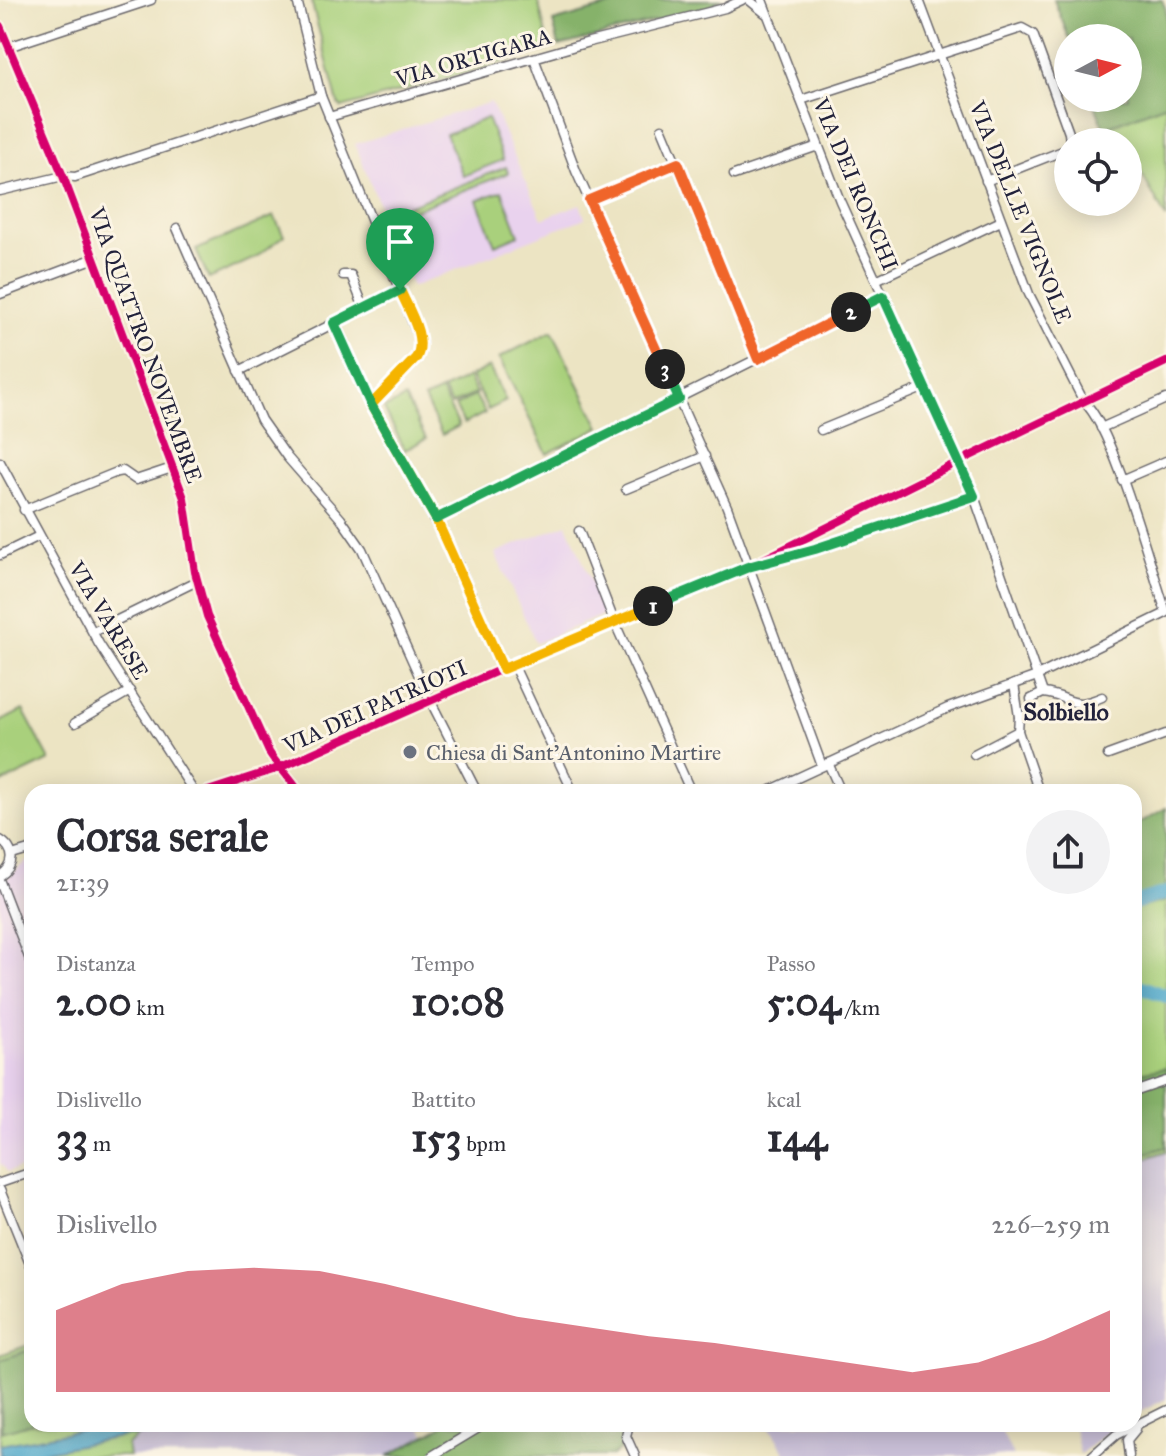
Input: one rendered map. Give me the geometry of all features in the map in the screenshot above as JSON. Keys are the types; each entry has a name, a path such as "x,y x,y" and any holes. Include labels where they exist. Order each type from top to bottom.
{"street":[{"path":"8,47 151,0"},
{"path":"297,0 321,96 420,339 421,349 416,358 371,405"},
{"path":"720,9 729,0"},
{"name":"VIA ORTIGARA","path":"329,117 720,9 742,0"},
{"name":"VIA DEI RONCHI","path":"749,0 768,17"},
{"name":"VIA DEI RONCHI","path":"762,0 840,201 960,461 1008,586 1043,693"},
{"name":"VIA DELLE VIGNOLE","path":"919,0 1029,294 1114,455 1166,613"},
{"name":"VIA QUATTRO NOVEMBRE","path":"0,26 95,258 172,468 187,511 197,581 207,616 279,768 294,784"},
{"path":"801,100 1022,28 1033,34 1067,128"},
{"path":"534,58 589,200 727,507 825,764 836,784"},
{"path":"0,191 63,176 75,177 321,96"},
{"path":"662,129 758,359"},
{"path":"734,175 818,146"},
{"path":"986,181 1054,154"},
{"path":"589,200 678,163"},
{"path":"876,280 1001,221"},
{"path":"177,228 261,420 362,549 430,700 473,784"},
{"path":"0,294 95,258"},
{"path":"343,275 351,275 364,308"},
{"path":"239,371 400,290"},
{"path":"436,519 883,296"},
{"path":"334,323 371,405 436,519 503,669"},
{"name":"VIA DEI PATRIOTI","path":"230,784 279,768 513,664 748,567 1166,362"},
{"path":"821,430 925,387"},
{"path":"1101,428 1166,399"},
{"path":"626,489 705,456"},
{"path":"1122,480 1166,461"},
{"name":"VIA VARESE","path":"0,462 93,632 189,784"},
{"path":"24,510 117,472 126,472 136,480 172,468"},
{"path":"748,567 815,549 974,496"},
{"path":"579,531 614,621 687,784"},
{"path":"810,535 815,549"},
{"path":"0,555 39,536"},
{"path":"93,632 197,581"},
{"path":"792,784 825,764 948,708 1037,676 1166,613"},
{"path":"513,664 569,784"},
{"path":"1014,684 1018,731 1036,784"},
{"path":"75,723 130,691"},
{"path":"1019,717 1034,714 1031,699 1043,693 1074,704 1088,703 1102,697"},
{"path":"974,754 1018,731"},
{"path":"1108,755 1166,734"},
{"path":"0,840 12,855 3,876 5,891 24,943"},
{"path":"12,855 24,851"},
{"path":"3,876 5,891"},
{"path":"1142,1089 1166,1081"},
{"path":"0,1183 24,1175"},
{"path":"0,1190 24,1249"},
{"path":"1142,1424 1166,1410"},
{"path":"432,1456 472,1432"},
{"path":"627,1432 635,1456"},
{"path":"1092,1456 1114,1437 1125,1432"},
{"path":"1129,1456 1127,1437 1132,1432"}],"shaded area":[{"path":"491,102 542,219 580,204 585,218 412,287 355,144"},
{"path":"567,524 605,614 536,643 495,553"},
{"path":"24,864 24,1166 8,1172 0,1163 0,884"},
{"path":"1166,1147 1166,1399 1142,1411 1142,1154"},
{"path":"143,1432 424,1432 426,1436 389,1456 129,1456 127,1445"},
{"path":"772,1432 1002,1432 1013,1456 788,1456"},
{"path":"1075,1432 1108,1432 1080,1454"}],"green space":[{"path":"311,0 538,0 549,49 342,108 338,104"},
{"path":"630,0 721,0 707,8 559,46 553,22"},
{"path":"1054,0 1162,0 1166,10 1166,104 1104,128 1098,112 1142,112 1142,24 1063,24"},
{"path":"1166,104 1166,218 1142,174 1142,128 1104,128"},
{"path":"487,118 503,160 463,176 446,134"},
{"path":"506,167 508,173 387,221 385,215"},
{"path":"502,191 519,235 495,245 477,200"},
{"path":"274,216 284,236 255,258 209,279 196,250"},
{"path":"552,331 600,427 547,454 499,358"},
{"path":"489,367 506,401 488,410 471,376"},
{"path":"468,377 476,393 451,405 443,390"},
{"path":"441,391 459,426 442,435 424,399"},
{"path":"475,395 485,413 464,424 455,406"},
{"path":"405,398 426,439 405,450 384,409"},
{"path":"23,710 50,760 0,784 0,722"},
{"path":"1166,808 1166,901 1142,907 1142,822"},
{"path":"1166,824 1166,1151 1142,1159 1142,834"},
{"path":"1166,1068 1166,1147 1142,1154 1142,1072"},
{"path":"24,1347 24,1432 143,1432 127,1445 129,1456 0,1456 0,1355"},
{"path":"24,1352 24,1425 2,1432 0,1360"},
{"path":"432,1432 622,1432 623,1447 612,1456 388,1456"}],"water":[{"path":"70,1432 155,1432 23,1456 0,1456 0,1445"}],"waterway":[{"path":"1142,900 1166,893"},
{"path":"1142,987 1166,996"}],"cycle path":[{"path":"0,26 63,176 184,498 195,572 207,616 269,752 293,784"},
{"path":"230,784 279,768 513,664 748,567 1166,362"}],"place":[{"name":"Chiesa di Sant'Antonino Martire","path":"410,752"}],"district":[{"name":"Solbiello","path":"1066,712"}],"route":[{"path":"400,290 334,323 371,405 403,462 436,519 679,399 589,200 678,163 758,359 883,296 974,496 815,549 748,567 503,669 436,519 371,405 421,349 420,339 400,290"}]}
